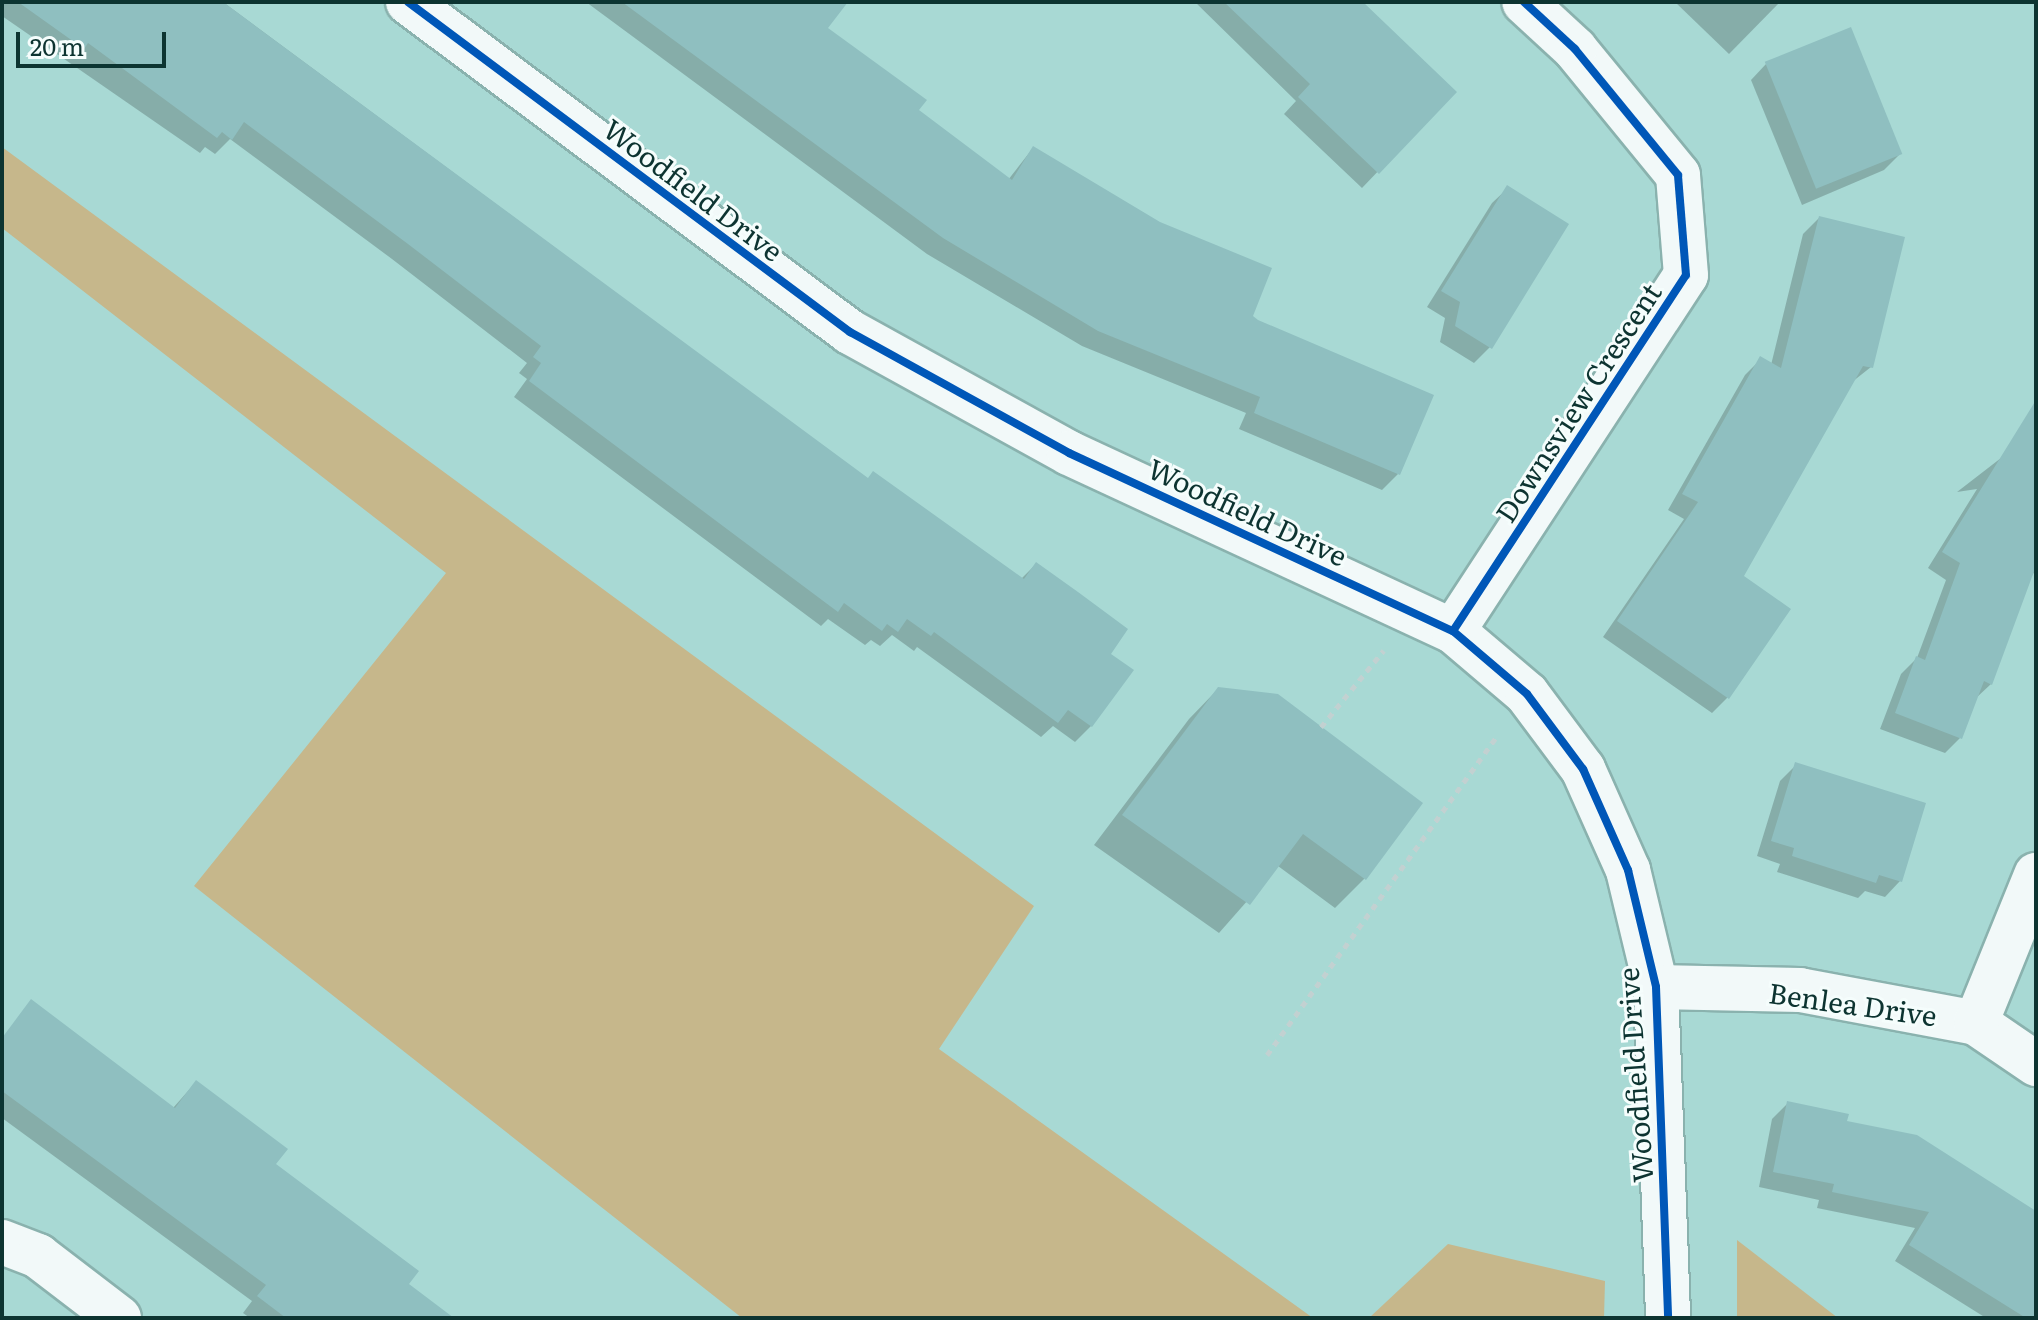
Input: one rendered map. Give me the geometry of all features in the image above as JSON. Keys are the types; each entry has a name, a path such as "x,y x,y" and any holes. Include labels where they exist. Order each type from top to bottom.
{"street":[{"name":"Woodfield Drive","path":"408,2 850,332 1069,453 1453,631 1527,694 1583,769 1628,870 1656,987 1668,1318"},
{"name":"Downsview Crescent","path":"1453,631 1686,275 1678,175 1575,49 1524,2"},
{"path":"1976,1023 2036,875"},
{"name":"Benlea Drive","path":"1656,987 1800,990 1976,1023 2036,1064"},
{"path":"2,1242 38,1256 119,1318"}],"path":[{"path":"1321,727 1415,612"},
{"path":"1267,1055 1527,694"}],"shaded area":[{"path":"2,147 1034,906 939,1049 1313,1318 742,1318 194,886 446,573 2,228"},
{"path":"1737,1240 1838,1318 1737,1318"},
{"path":"1448,1244 1605,1281 1604,1318 1369,1318"}],"building":[{"path":"18,2 223,2 868,478 873,471 1024,579 1036,562 1078,592 1128,629 1111,654 1134,670 1092,727 1068,710 1058,723 934,632 931,636 907,619 898,632 887,624 882,631 844,603 838,612 529,381 541,363 533,357 541,346 244,122 232,140 222,132 217,138 88,43 84,49"},
{"path":"622,2 848,2 828,28 927,100 919,110 1012,180 1033,146 1160,222 1272,268 1253,316 1258,320 1434,395 1400,475 1254,413 1260,397 1098,331 943,238"},
{"path":"1224,2 1363,2 1457,92 1379,174 1298,97 1310,84"},
{"path":"1851,27 1902,154 1816,189 1765,62"},
{"path":"1507,185 1569,224 1492,349 1455,326 1460,302 1441,291"},
{"path":"1819,216 1905,237 1873,368 1863,366 1744,576 1791,609 1729,699 1617,621 1698,502 1682,494 1760,356 1781,368"},
{"path":"2036,400 2036,566 1992,685 1984,681 1962,739 1895,713 1916,656 1925,660 1960,563 1942,552"},
{"path":"1218,687 1278,694 1423,803 1366,880 1303,834 1250,905 1122,815"},
{"path":"1795,762 1926,803 1902,882 1879,875 1876,883 1792,856 1794,848 1771,841"},
{"path":"31,999 175,1108 196,1080 288,1149 276,1164 419,1271 409,1284 454,1318 286,1318 257,1296 266,1285 2,1091 2,1038"},
{"path":"1787,1101 1849,1114 1847,1121 1917,1135 2036,1211 2036,1318 2026,1318 1909,1245 1929,1212 1832,1192 1834,1184 1773,1172"}],"cycle path":[{"path":"408,2 850,332 1069,453 1453,631 1527,694 1583,769 1628,870 1656,987 1668,1318"},
{"path":"1453,631 1686,275 1678,175 1575,49 1524,2"}]}
